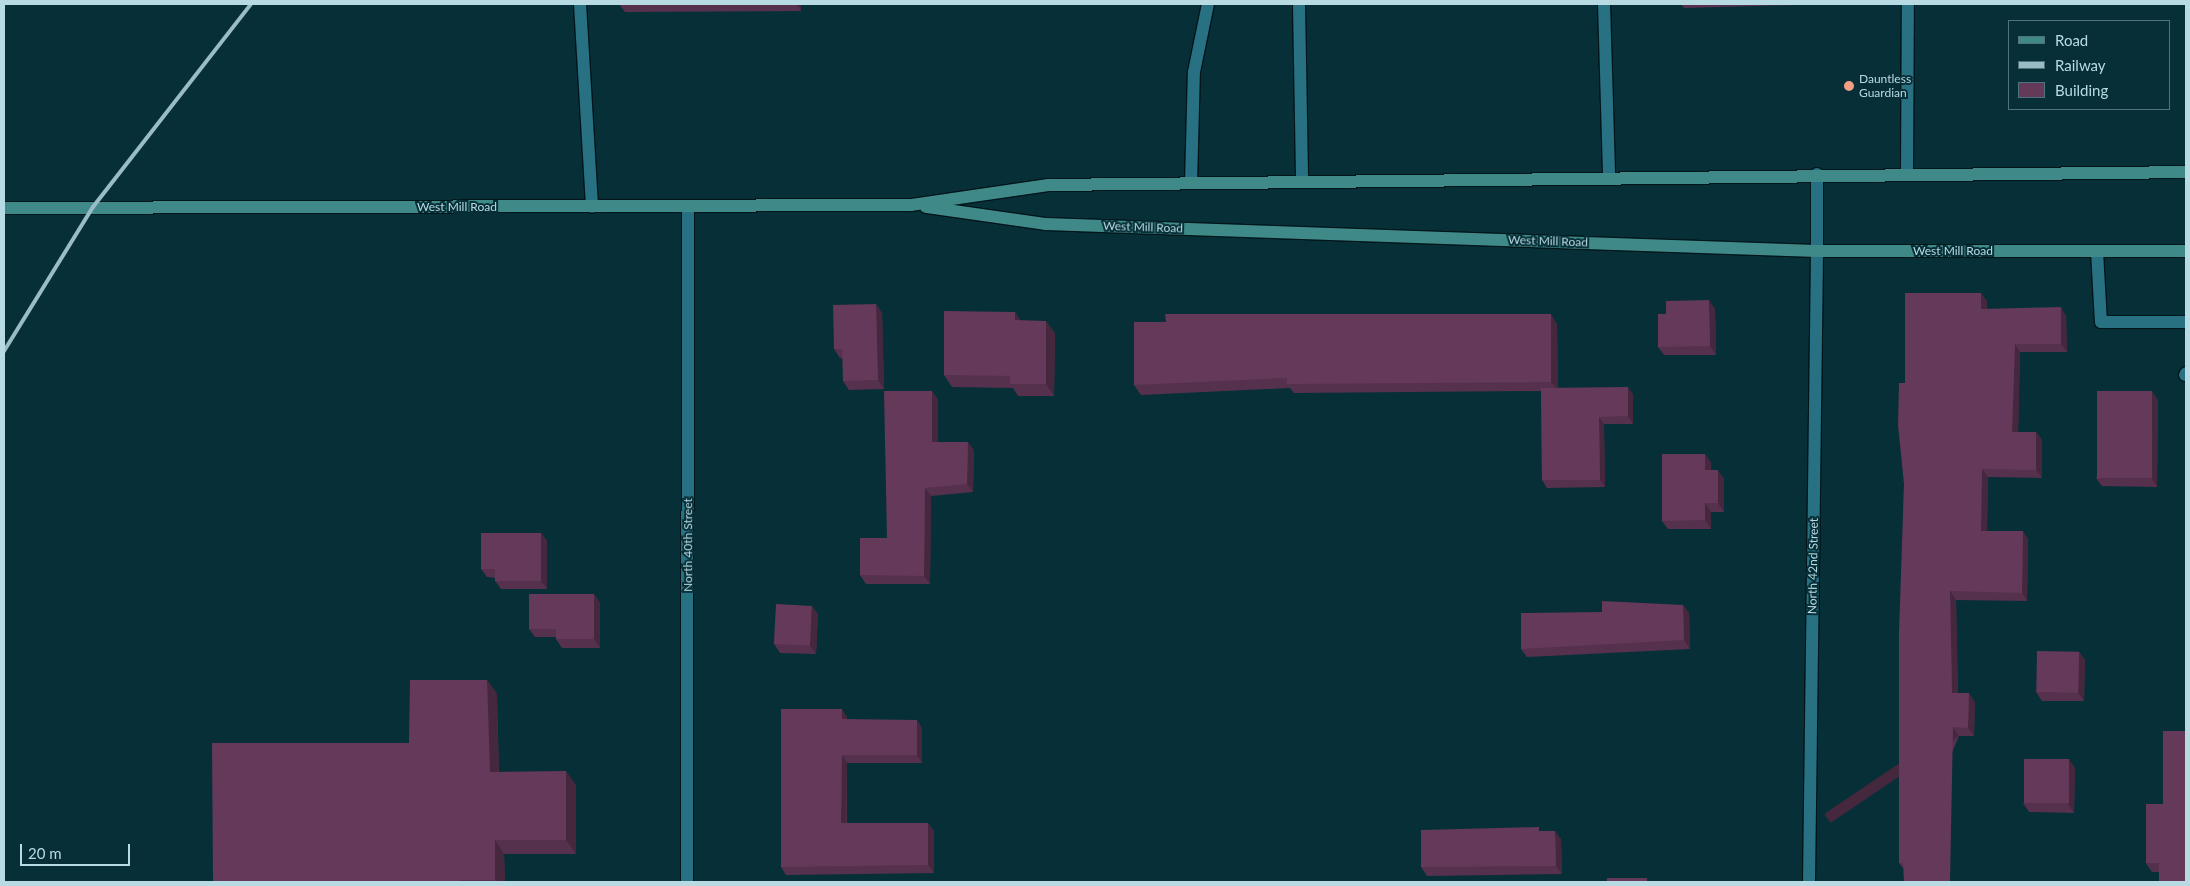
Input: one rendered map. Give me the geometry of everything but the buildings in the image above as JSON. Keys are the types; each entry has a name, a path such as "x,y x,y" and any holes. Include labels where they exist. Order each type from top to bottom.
{"main road":[{"name":"West Mill Road","path":"4,208 911,205 1048,185 1609,176 2186,172"},
{"name":"West Mill Road","path":"911,205 1046,224 1817,251 2186,251"}],"street":[{"path":"580,4 592,207"},
{"path":"1191,183 1194,72 1208,4"},
{"path":"1299,4 1302,181"},
{"path":"1604,4 1609,176"},
{"path":"1907,173 1908,4"},
{"name":"North 42nd Street","path":"1808,882 1817,174"},
{"name":"North 40th Street","path":"687,882 688,207"},
{"path":"2097,251 2101,322 2186,322"}],"railway":[{"path":"4,351 93,207 251,4"}],"place":[{"name":"Dauntless Guardian","path":"1849,86"}]}
